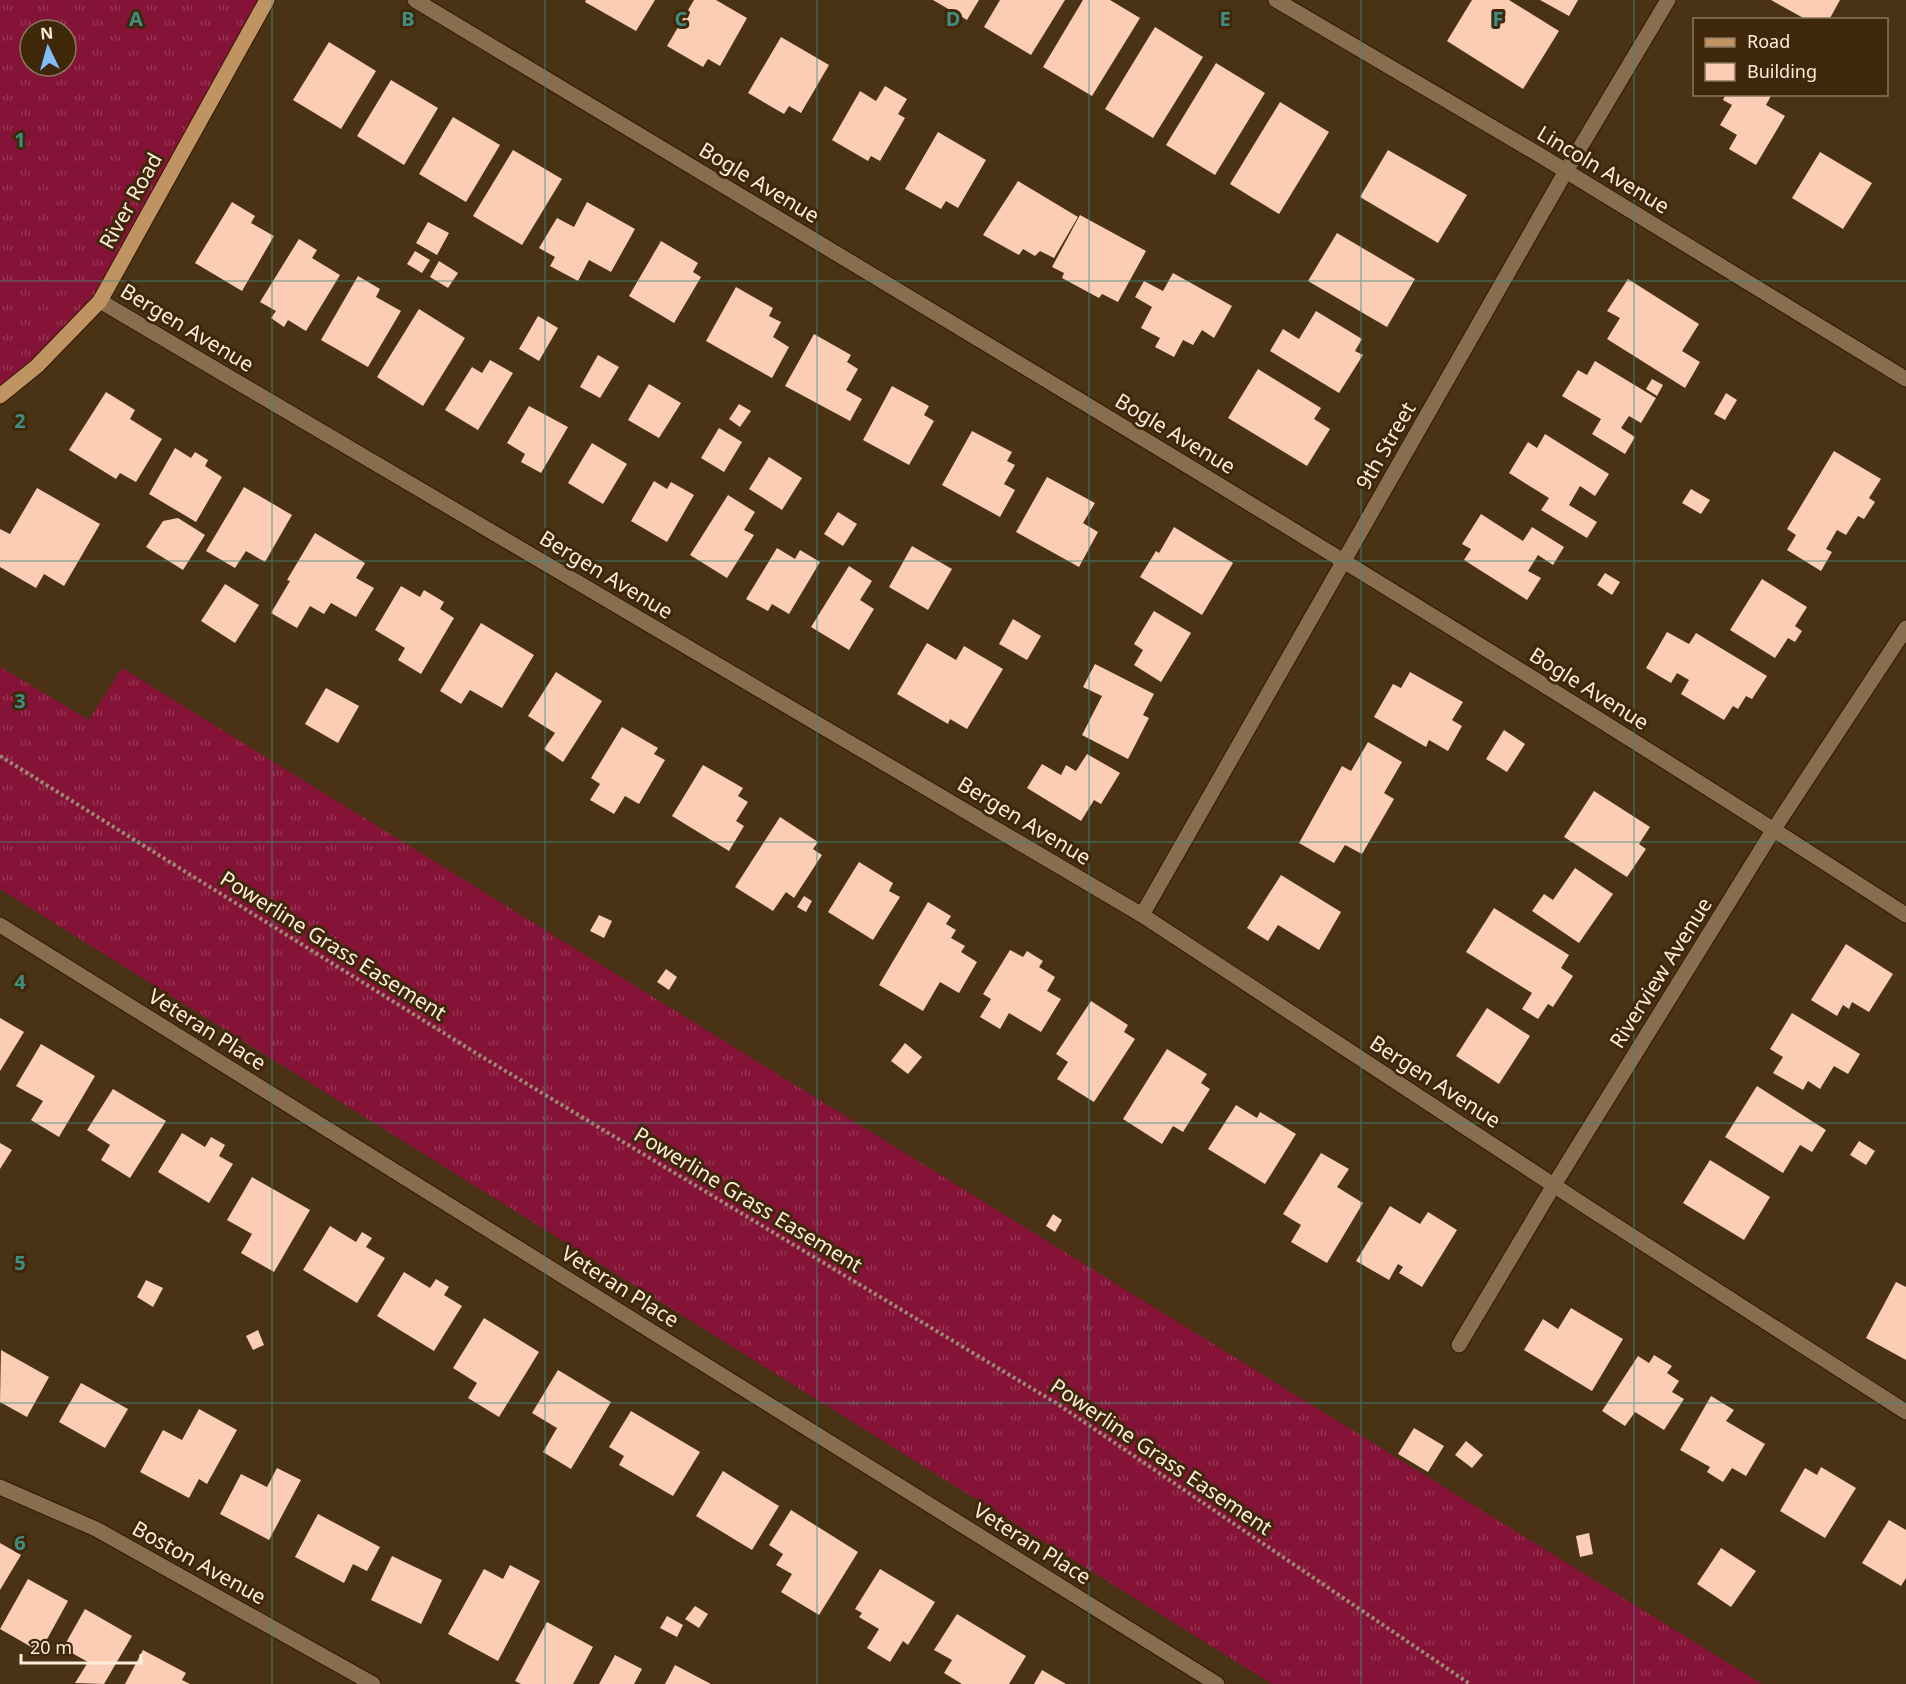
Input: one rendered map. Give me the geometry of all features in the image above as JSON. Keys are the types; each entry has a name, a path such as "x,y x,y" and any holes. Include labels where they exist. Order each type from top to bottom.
{"main road":[{"name":"River Road","path":"0,396 37,366 100,301 267,0"}],"street":[{"name":"Bogle Avenue","path":"415,0 1345,562 1774,829 1906,915"},
{"name":"Lincoln Avenue","path":"1276,0 1566,171 1906,379"},
{"name":"9th Street","path":"1142,915 1566,171 1668,0"},
{"name":"Bergen Avenue","path":"100,301 1142,915 1906,1412"},
{"name":"Riverview Avenue","path":"1459,1345 1554,1185 1774,829 1906,628"},
{"name":"Veteran Place","path":"0,925 1217,1684"},
{"name":"Boston Avenue","path":"0,1487 96,1529 373,1684"}],"path":[{"name":"Powerline Grass Easement","path":"0,756 478,1055 1056,1403 1470,1684"}],"green space":[{"path":"0,0 267,0 100,301 0,396"},
{"path":"0,667 89,720 122,668 1762,1684 1272,1684 0,889"}],"building":[{"path":"586,0 655,0 636,31 585,2"},
{"path":"694,0 716,0 747,18 720,66 708,59 703,67 667,46"},
{"path":"933,0 979,0 967,20"},
{"path":"1000,0 1065,0 1031,55 984,27"},
{"path":"1083,0 1110,0 1140,18 1092,96 1043,67"},
{"path":"1472,0 1509,0 1559,31 1523,89 1447,41"},
{"path":"1540,0 1578,0 1569,16"},
{"path":"1771,0 1840,0 1830,18 1803,18"},
{"path":"1155,27 1203,57 1153,138 1105,109"},
{"path":"781,37 829,65 801,113 789,106 784,114 748,93"},
{"path":"329,42 376,71 341,129 293,100"},
{"path":"1216,63 1265,93 1215,175 1166,145"},
{"path":"391,80 438,108 404,165 357,136"},
{"path":"885,86 907,99 898,114 905,118 880,161 871,156 868,161 832,140 860,91 876,101"},
{"path":"1725,96 1771,96 1766,105 1785,116 1756,165 1729,149 1737,135 1720,125 1732,105 1723,100"},
{"path":"1280,102 1329,132 1279,214 1230,184"},
{"path":"453,117 500,145 466,202 419,174"},
{"path":"938,132 986,160 958,208 946,201 941,209 905,189"},
{"path":"513,150 562,179 522,245 473,216"},
{"path":"1388,150 1467,195 1438,243 1360,197"},
{"path":"1820,152 1872,183 1843,229 1792,198"},
{"path":"1018,181 1078,217 1054,258 1040,251 1035,256 1023,249 1019,255 983,235"},
{"path":"232,202 255,216 251,223 274,236 242,291 195,263"},
{"path":"587,202 635,229 611,272 589,260 578,281 550,266 555,257 539,248 557,218 574,227"},
{"path":"1080,215 1146,251 1118,302 1102,294 1099,298 1062,278 1064,273 1052,267"},
{"path":"428,222 449,233 437,255 416,243"},
{"path":"1337,233 1415,279 1387,327 1308,281"},
{"path":"299,239 317,250 312,258 340,275 306,331 288,320 284,327 271,318 276,311 260,302"},
{"path":"661,241 698,263 693,272 701,277 674,323 629,296"},
{"path":"415,251 430,260 422,273 407,264"},
{"path":"439,261 458,273 448,288 430,277"},
{"path":"1173,273 1232,306 1214,338 1202,330 1193,345 1183,340 1174,357 1155,347 1160,338 1141,328 1152,307 1135,297 1144,281 1163,291"},
{"path":"358,276 380,289 376,297 401,311 368,367 321,340"},
{"path":"1628,279 1699,324 1682,351 1700,362 1685,388 1607,339 1620,318 1607,311"},
{"path":"736,287 773,308 769,316 781,322 773,337 789,347 772,378 706,341"},
{"path":"419,309 465,338 423,406 377,377"},
{"path":"1316,311 1362,339 1355,351 1363,355 1339,393 1270,351 1283,329 1299,339"},
{"path":"538,316 558,328 539,361 519,349"},
{"path":"814,334 851,355 847,362 858,369 846,390 862,399 850,421 785,386"},
{"path":"598,355 619,367 600,398 580,387"},
{"path":"490,360 513,373 478,430 445,410 472,367 482,373"},
{"path":"1595,361 1656,398 1641,423 1629,416 1621,428 1635,437 1625,454 1592,434 1601,419 1562,396 1578,370 1587,375"},
{"path":"1258,369 1321,408 1314,419 1330,429 1307,466 1228,418"},
{"path":"1652,379 1663,385 1657,396 1646,389"},
{"path":"649,384 681,403 659,438 628,420"},
{"path":"892,386 929,406 924,415 934,421 909,465 863,440"},
{"path":"106,392 135,410 130,419 162,439 136,482 120,473 116,479 69,450"},
{"path":"1726,393 1737,400 1725,420 1714,414"},
{"path":"739,404 751,411 740,427 729,419"},
{"path":"529,406 568,427 541,473 521,462 525,454 507,443"},
{"path":"719,428 742,442 724,472 701,458"},
{"path":"972,431 1012,452 1007,461 1015,465 1004,484 1015,490 1000,517 942,485"},
{"path":"1545,434 1609,474 1595,496 1580,486 1569,505 1597,522 1587,538 1541,510 1549,498 1509,473 1528,442 1537,448"},
{"path":"592,443 627,464 603,504 568,483"},
{"path":"175,448 191,458 195,452 208,460 205,466 222,477 196,522 149,494"},
{"path":"1834,451 1881,479 1869,498 1875,502 1864,519 1858,516 1846,535 1837,530 1826,549 1832,552 1821,571 1787,550 1796,535 1787,529"},
{"path":"769,457 802,478 782,510 749,489"},
{"path":"1047,477 1095,503 1083,523 1098,532 1079,567 1016,532"},
{"path":"654,481 667,489 671,482 694,495 667,542 631,521"},
{"path":"244,487 292,515 265,562 246,551 235,568 206,551"},
{"path":"37,488 100,524 64,586 44,574 36,588 0,567 0,529 10,534"},
{"path":"1691,489 1710,500 1701,514 1682,503"},
{"path":"728,495 755,512 744,530 754,535 727,578 690,555"},
{"path":"838,512 857,524 843,546 824,534"},
{"path":"1481,514 1523,541 1532,527 1564,547 1553,565 1538,555 1528,571 1541,578 1527,600 1464,560 1471,549 1462,544"},
{"path":"178,518 205,535 183,570 146,547 163,521"},
{"path":"1174,527 1233,563 1202,615 1140,577 1156,551 1159,553"},
{"path":"315,533 365,563 356,578 374,588 356,617 331,603 324,614 310,606 297,628 271,613 290,581 287,580"},
{"path":"912,546 952,569 928,610 889,587"},
{"path":"777,548 795,559 800,550 820,562 789,614 772,604 768,611 746,599"},
{"path":"849,566 872,581 860,600 874,609 849,650 811,627"},
{"path":"1605,573 1620,582 1612,595 1597,585"},
{"path":"1762,579 1807,607 1795,626 1802,631 1795,642 1788,638 1775,658 1730,630"},
{"path":"225,584 259,605 235,643 201,621"},
{"path":"401,586 420,597 424,590 444,602 440,609 454,618 421,674 398,660 405,648 375,630"},
{"path":"1154,611 1191,633 1161,682 1134,665 1143,650 1134,644"},
{"path":"1013,619 1041,636 1027,660 999,644"},
{"path":"481,623 534,655 502,708 470,690 461,704 440,691"},
{"path":"1667,632 1689,644 1696,633 1767,676 1752,699 1746,696 1738,709 1733,706 1724,720 1681,694 1689,680 1677,673 1671,683 1646,668"},
{"path":"927,643 956,660 964,646 1003,669 967,729 950,719 948,724 897,694"},
{"path":"1095,664 1154,694 1143,715 1149,718 1128,759 1082,735 1102,696 1083,687"},
{"path":"556,672 602,701 563,762 544,749 555,733 528,716"},
{"path":"1410,672 1463,702 1452,720 1462,726 1448,751 1429,740 1426,747 1374,717 1393,684 1401,688"},
{"path":"326,688 359,706 338,743 305,724"},
{"path":"622,727 658,748 654,754 665,760 639,804 625,796 614,814 590,800 600,784 591,778"},
{"path":"1504,730 1525,744 1507,772 1486,759"},
{"path":"1368,742 1402,762 1384,793 1394,799 1362,854 1345,845 1334,863 1299,843 1342,766 1351,771"},
{"path":"1087,754 1120,773 1101,804 1094,800 1081,821 1027,788 1042,764 1061,775 1066,765 1076,771"},
{"path":"703,765 743,788 738,796 748,802 736,821 744,826 729,851 672,816"},
{"path":"1594,791 1650,827 1639,844 1646,849 1627,877 1564,837"},
{"path":"780,817 818,842 813,849 822,855 794,898 786,892 773,911 735,887"},
{"path":"859,862 893,883 889,891 900,897 873,940 828,912"},
{"path":"1575,868 1613,894 1579,943 1532,911 1544,894 1553,900"},
{"path":"1281,875 1341,912 1319,950 1278,925 1268,941 1247,928"},
{"path":"804,896 812,901 806,912 797,907"},
{"path":"928,902 951,916 946,924 956,930 951,938 965,946 961,952 977,962 959,993 940,982 923,1011 879,985"},
{"path":"1494,908 1569,955 1561,968 1573,976 1553,1007 1548,1004 1538,1019 1522,1009 1532,993 1466,952"},
{"path":"599,915 612,921 604,938 590,931"},
{"path":"1846,944 1893,974 1869,1012 1852,1002 1849,1009 1843,1005 1837,1016 1811,1000"},
{"path":"1010,950 1023,957 1027,951 1043,961 1039,967 1055,977 1047,991 1061,999 1041,1032 1009,1013 1000,1029 980,1017 991,999 983,994"},
{"path":"666,969 677,977 669,990 657,982"},
{"path":"1091,1001 1128,1025 1124,1032 1135,1039 1094,1102 1057,1079 1068,1062 1056,1054"},
{"path":"1487,1008 1530,1036 1499,1084 1456,1056"},
{"path":"1792,1013 1860,1054 1848,1074 1834,1066 1820,1089 1808,1081 1803,1090 1773,1073 1783,1057 1770,1049"},
{"path":"0,1018 24,1032 0,1071"},
{"path":"905,1043 922,1057 908,1074 891,1061"},
{"path":"41,1044 95,1076 59,1137 31,1120 43,1101 16,1086"},
{"path":"1167,1049 1207,1074 1201,1083 1210,1089 1183,1132 1173,1126 1162,1144 1123,1119"},
{"path":"1757,1086 1826,1130 1812,1152 1800,1145 1783,1173 1725,1137"},
{"path":"113,1089 166,1121 130,1178 101,1160 110,1145 87,1130"},
{"path":"1236,1105 1257,1118 1260,1112 1296,1134 1265,1184 1208,1149"},
{"path":"182,1133 205,1147 211,1137 225,1145 219,1156 233,1164 209,1203 158,1172"},
{"path":"1859,1141 1875,1151 1866,1165 1850,1155"},
{"path":"0,1143 12,1150 0,1169"},
{"path":"1321,1153 1349,1169 1337,1187 1363,1203 1327,1263 1291,1242 1301,1225 1283,1214"},
{"path":"1710,1160 1770,1197 1744,1240 1683,1203"},
{"path":"252,1177 310,1210 274,1272 241,1253 252,1234 227,1220"},
{"path":"1390,1206 1420,1224 1428,1212 1457,1230 1422,1287 1399,1273 1403,1267 1398,1264 1389,1280 1356,1261"},
{"path":"1053,1214 1062,1220 1055,1232 1046,1226"},
{"path":"330,1226 356,1242 362,1232 372,1238 366,1247 385,1258 357,1303 303,1270"},
{"path":"404,1272 430,1288 436,1279 449,1287 444,1295 462,1306 434,1351 377,1316"},
{"path":"146,1280 163,1288 153,1307 137,1297"},
{"path":"1896,1282 1906,1287 1906,1360 1866,1338"},
{"path":"1571,1308 1623,1339 1592,1391 1524,1350 1543,1319 1558,1329"},
{"path":"484,1318 539,1352 499,1417 468,1398 477,1383 453,1368"},
{"path":"258,1330 264,1345 253,1350 246,1336"},
{"path":"1,1350 49,1377 27,1417 0,1402"},
{"path":"1654,1355 1672,1366 1667,1373 1679,1381 1672,1392 1684,1399 1664,1430 1635,1412 1625,1426 1602,1411 1638,1356 1649,1363"},
{"path":"558,1370 611,1402 571,1469 543,1452 557,1428 532,1413"},
{"path":"81,1383 128,1409 105,1448 59,1422"},
{"path":"1711,1396 1734,1410 1726,1421 1765,1444 1746,1476 1732,1468 1723,1482 1707,1472 1710,1467 1680,1450"},
{"path":"199,1409 237,1430 207,1484 199,1479 189,1498 140,1472 163,1430 182,1440"},
{"path":"631,1411 700,1452 673,1496 619,1465 624,1456 609,1447"},
{"path":"1414,1428 1444,1446 1428,1472 1398,1454"},
{"path":"1466,1441 1483,1455 1472,1468 1455,1455"},
{"path":"1821,1467 1856,1488 1825,1538 1780,1511 1805,1468 1817,1475"},
{"path":"277,1468 301,1480 269,1540 220,1514 241,1474 267,1487"},
{"path":"723,1471 779,1506 752,1550 696,1516"},
{"path":"791,1510 858,1552 819,1615 781,1592 792,1574 776,1565 783,1554 769,1545"},
{"path":"318,1514 380,1547 367,1571 353,1564 344,1583 295,1557"},
{"path":"1889,1520 1906,1530 1906,1578 1901,1586 1862,1563"},
{"path":"1589,1533 1593,1554 1580,1557 1576,1536"},
{"path":"0,1543 21,1555 0,1590"},
{"path":"1721,1548 1756,1571 1731,1607 1697,1584"},
{"path":"392,1556 442,1580 421,1624 371,1600"},
{"path":"510,1565 540,1581 498,1661 448,1634 484,1569 503,1579"},
{"path":"880,1569 935,1602 908,1645 903,1641 890,1662 867,1648 879,1629 859,1617 862,1613 855,1609"},
{"path":"28,1579 68,1601 40,1652 0,1629"},
{"path":"695,1606 708,1614 699,1628 685,1619"},
{"path":"85,1609 132,1636 104,1684 75,1683 88,1662 63,1648"},
{"path":"957,1614 1026,1656 1009,1684 962,1684 944,1673 952,1660 934,1650"},
{"path":"667,1616 683,1625 677,1637 660,1628"},
{"path":"547,1622 593,1647 573,1684 521,1684 515,1681"},
{"path":"143,1650 186,1673 182,1680 190,1684 125,1684"},
{"path":"615,1655 642,1669 634,1684 599,1684"},
{"path":"675,1665 711,1684 665,1684"},
{"path":"1042,1670 1066,1684 1034,1684"}]}
